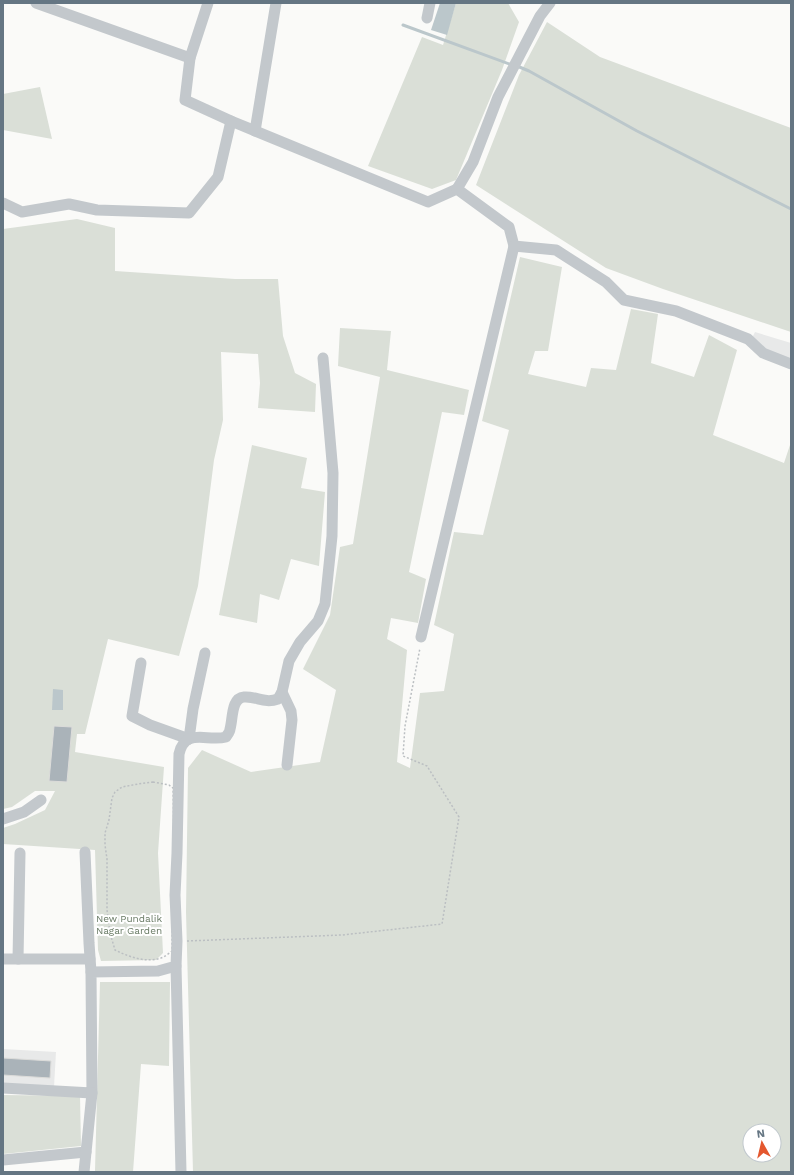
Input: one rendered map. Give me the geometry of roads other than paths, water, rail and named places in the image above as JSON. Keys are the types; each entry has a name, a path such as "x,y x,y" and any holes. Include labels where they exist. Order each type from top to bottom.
{"street":[{"path":"36,3 190,58"},
{"path":"208,3 190,58 184,100 231,121 428,202 457,189 473,162 498,97 540,16 550,3"},
{"path":"256,131 276,3"},
{"path":"427,18 430,3"},
{"path":"3,203 22,212 69,204 97,210 189,213 218,177 231,121"},
{"path":"422,637 514,246 509,227 457,189"},
{"path":"514,246 556,250 606,282 624,300 676,311 748,338 763,353 791,364"},
{"path":"181,1172 175,895 179,754 181,745 189,739 200,736 217,739 226,737 230,731 235,702 239,698 246,697 270,702 278,699 282,692 288,661 300,642 318,621 325,604 332,536 333,473 323,358"},
{"path":"189,739 193,709 205,653"},
{"path":"141,663 132,716 150,725 189,739"},
{"path":"282,692 292,715 287,765"},
{"path":"3,819 24,812 41,800"},
{"path":"84,1172 92,1094 91,972 85,852"},
{"path":"18,959 20,853"},
{"path":"3,959 90,960"},
{"path":"91,972 158,971 176,966"},
{"path":"3,1088 92,1094"},
{"path":"3,1160 86,1152"}],"waterway":[{"path":"403,25 512,65"},
{"path":"517,66 529,71 637,131 791,209"}],"park label":[{"name":"New Pundalik Nagar Garden","path":"129,924"}]}
